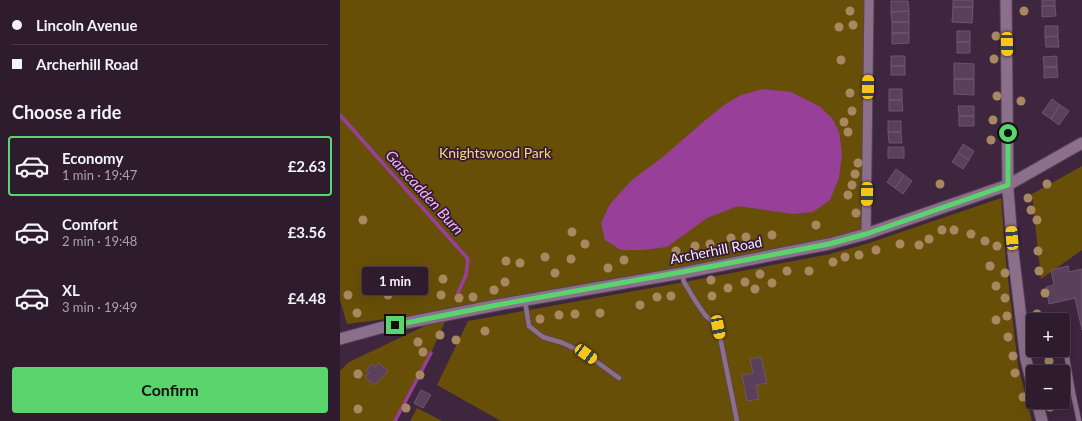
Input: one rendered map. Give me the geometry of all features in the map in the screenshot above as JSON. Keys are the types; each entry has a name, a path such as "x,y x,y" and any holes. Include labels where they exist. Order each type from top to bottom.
{"street":[{"path":"866,234 869,57 868,0"},
{"path":"1006,0 1008,185 1013,252 1028,365"},
{"name":"Archerhill Road","path":"340,339 380,328 829,244 866,234 1008,185 1082,143"},
{"path":"1039,409 1042,421"}],"lane":[{"path":"682,272 684,282 696,302 705,315 718,327 737,421"},
{"path":"525,300 529,326 543,337 563,343 586,354 619,378"},
{"path":"1067,357 1079,421"}],"green space":[{"name":"Knightswood Park","path":"340,0 869,0 866,234 497,305 347,324 340,300"},
{"path":"1082,166 1082,250 1041,279 1032,194"},
{"path":"1001,198 1006,262 1018,365 1026,397 1026,409 1029,409 1032,421 501,421 437,385 468,321 830,254 866,244"},
{"path":"448,315 431,353 395,421 340,421 340,371 349,362"},
{"path":"417,408 442,421 410,421"}],"shaded area":[{"path":"763,89 791,92 819,106 832,118 839,132 842,154 839,178 830,200 813,212 792,214 738,206 707,218 667,247 643,250 621,250 605,240 601,223 610,204 632,180 664,156 724,105 741,95"}],"building":[{"path":"953,0 973,0 973,7 953,7"},
{"path":"1042,0 1055,0 1055,6 1042,6"},
{"path":"891,1 908,1 909,11 891,12"},
{"path":"1042,6 1055,6 1056,16 1042,17"},
{"path":"953,7 973,7 972,23 952,22"},
{"path":"909,11 909,22 892,22 891,12"},
{"path":"892,22 909,22 909,33 892,33"},
{"path":"1045,26 1058,26 1058,36 1045,37"},
{"path":"957,31 970,31 970,42 957,42"},
{"path":"892,33 909,33 909,43 892,44"},
{"path":"1058,36 1059,47 1046,47 1045,37"},
{"path":"957,42 970,42 970,53 957,53"},
{"path":"891,56 905,56 905,66 891,66"},
{"path":"1057,56 1057,67 1044,67 1043,57"},
{"path":"954,63 974,64 974,79 954,79"},
{"path":"891,66 905,66 905,75 891,75"},
{"path":"1044,67 1057,67 1058,77 1044,78"},
{"path":"954,79 974,79 974,95 954,94"},
{"path":"889,89 902,89 902,100 889,100"},
{"path":"1052,99 1060,105 1051,119 1042,113"},
{"path":"889,100 902,100 903,111 889,111"},
{"path":"1060,105 1069,111 1059,125 1051,119"},
{"path":"958,106 974,106 974,116 959,116"},
{"path":"959,116 974,116 974,126 959,126"},
{"path":"888,121 901,121 901,132 888,132"},
{"path":"888,132 901,132 902,143 889,143"},
{"path":"963,144 974,151 969,160 958,153"},
{"path":"888,147 904,147 904,158 888,158"},
{"path":"958,153 969,160 963,169 952,162"},
{"path":"896,169 904,175 895,188 887,182"},
{"path":"904,175 912,181 903,194 895,188"},
{"path":"1068,266 1069,272 1082,269 1082,330 1075,298 1049,304 1046,287 1054,285 1051,270"},
{"path":"761,357 767,383 756,385 759,399 747,401 742,375 753,373 750,359"},
{"path":"379,363 388,371 374,385 365,377 369,373 366,370 372,364 375,367"},
{"path":"421,390 431,395 423,408 414,403"}],"waterway":[{"name":"Garscadden Burn","path":"340,115 468,259 466,275 458,293"},
{"name":"Garscadden Burn","path":"395,421 431,353"}],"route":[{"path":"395,325 497,305 696,270 829,244 866,234 1008,185 1008,133"}]}
